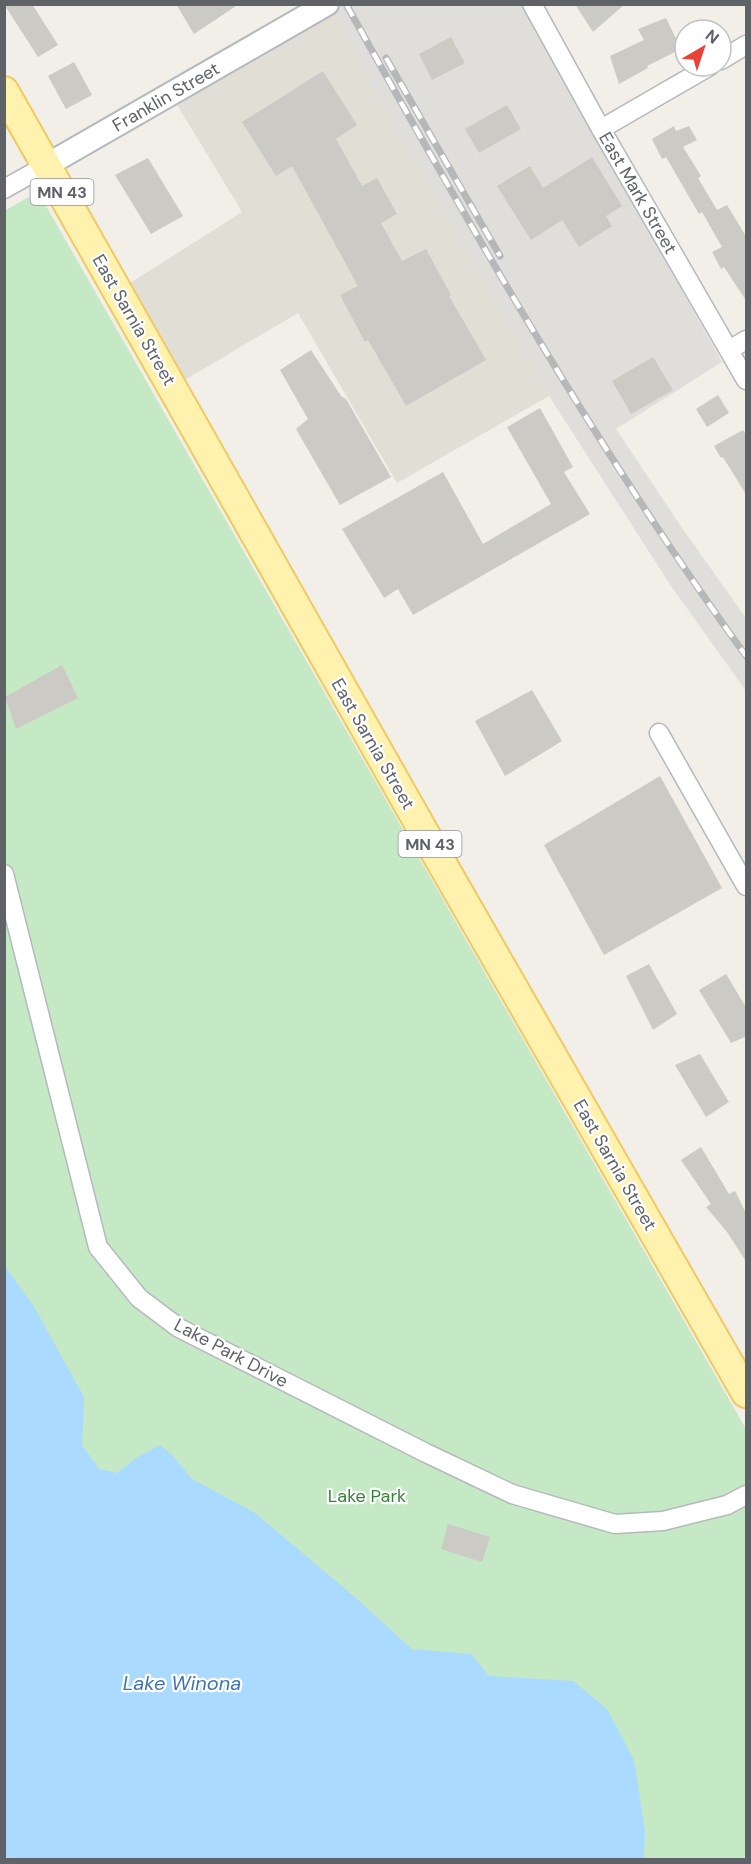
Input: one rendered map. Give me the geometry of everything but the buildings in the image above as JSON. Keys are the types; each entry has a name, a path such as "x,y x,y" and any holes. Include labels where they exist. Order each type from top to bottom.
{"main road":[{"name":"East Sarnia Street","path":"4,91 424,834 747,1393"}],"street":[{"name":"Franklin Street","path":"4,189 327,4"},
{"name":"East Mark Street","path":"532,4 601,129 747,380"},
{"path":"733,53 747,45"},
{"path":"601,129 689,78"},
{"path":"729,350 747,340"},
{"path":"659,734 747,886"},
{"name":"Lake Park Drive","path":"4,874 98,1246 139,1298 179,1328 415,1448 512,1494 615,1524 663,1521 727,1504 747,1495"}],"shaded area":[{"path":"328,5 522,5 722,362 616,429 746,618 746,691 671,586 549,396 390,119"},
{"path":"331,10 390,119 549,396 397,483 298,313 183,381 127,285 242,212 176,103"}],"green space":[{"name":"Lake Park","path":"38,192 746,1429 746,1859 5,1859 4,211"}],"water":[{"name":"Lake Winona","path":"4,1265 33,1305 84,1397 82,1445 99,1469 117,1473 136,1458 160,1445 174,1457 192,1479 255,1513 356,1598 412,1649 471,1654 489,1676 573,1681 607,1709 634,1760 645,1831 644,1859 5,1859"}],"railway":[{"path":"346,4 488,254 587,418 638,499 746,656"},
{"path":"386,58 500,256"}]}
